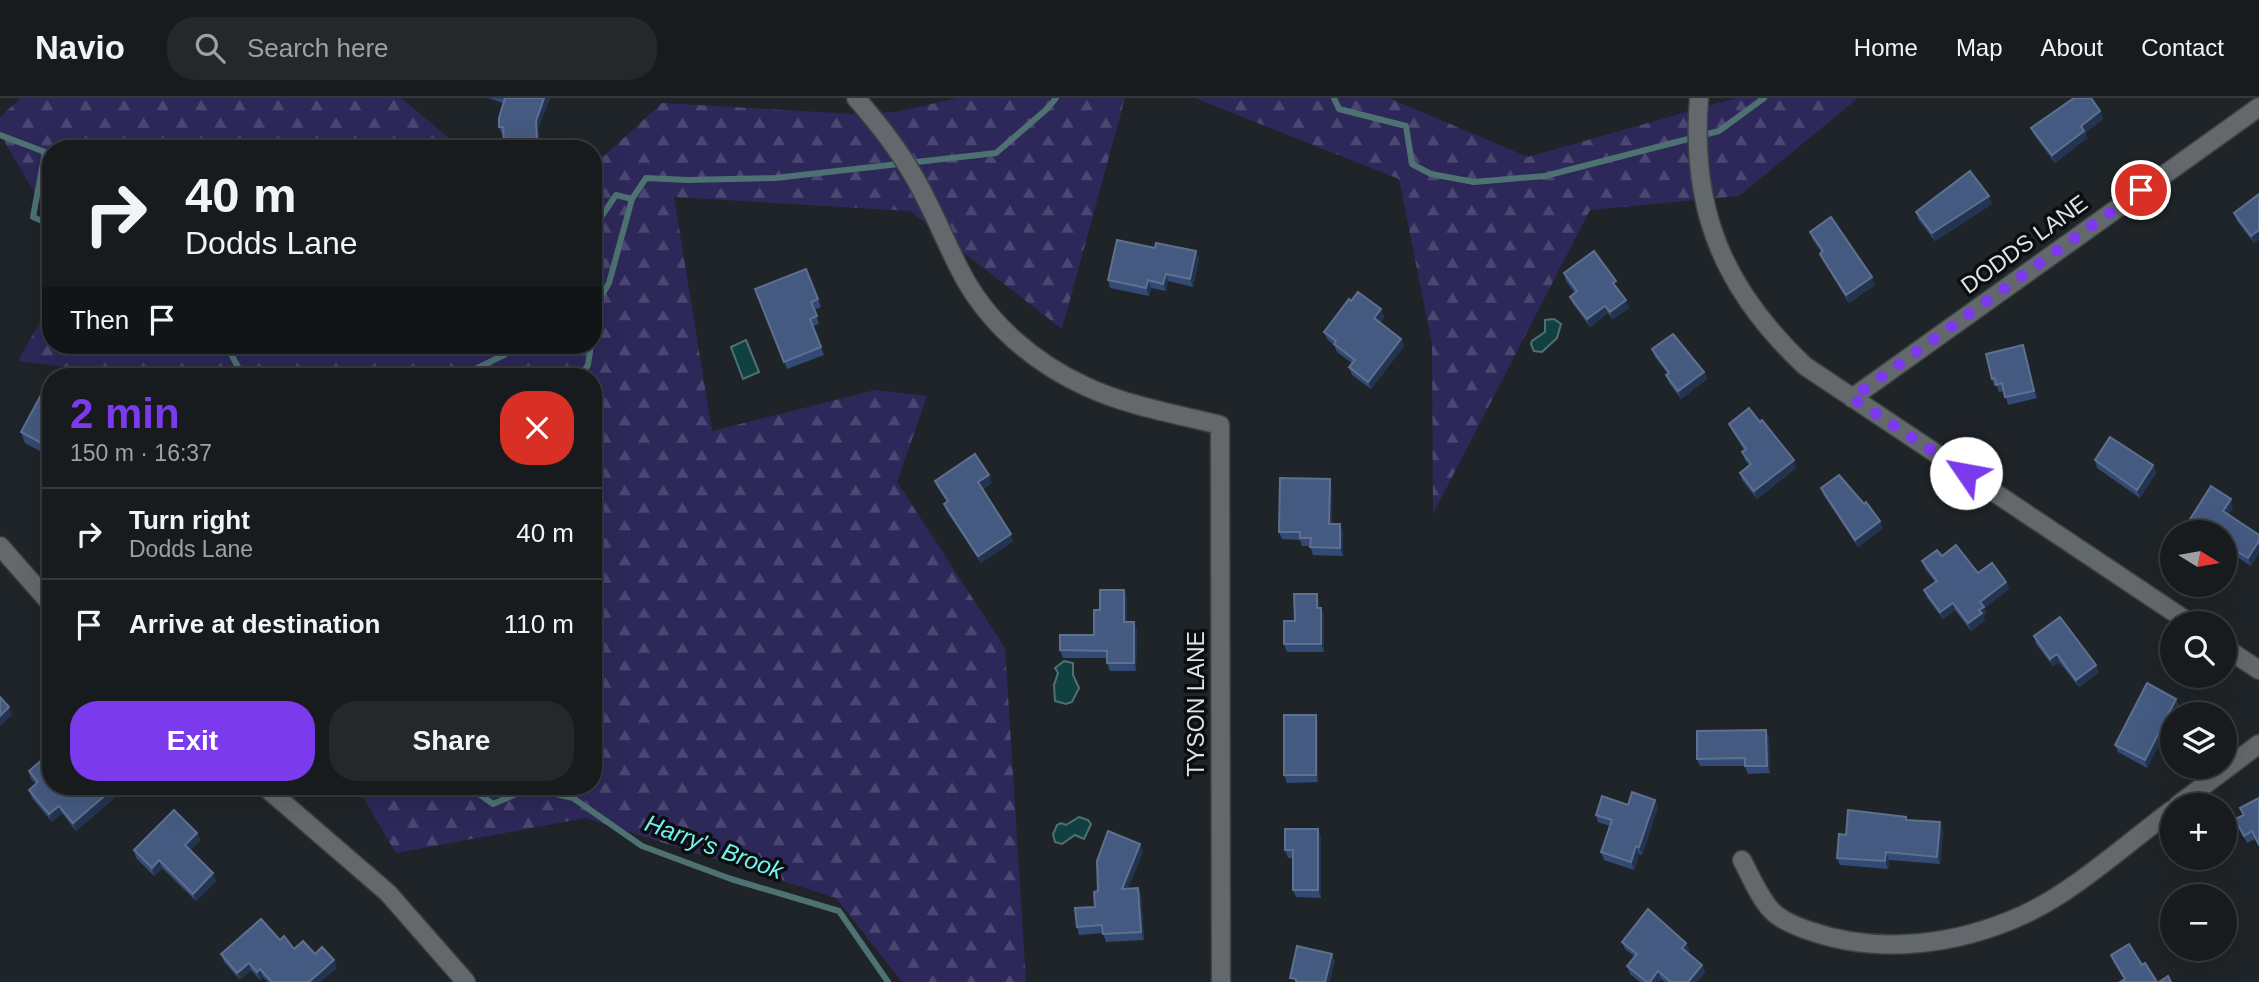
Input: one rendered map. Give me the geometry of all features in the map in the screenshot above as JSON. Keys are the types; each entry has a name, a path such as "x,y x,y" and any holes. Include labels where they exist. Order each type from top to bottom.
{"street":[{"name":"TYSON LANE","path":"856,98 913,175 961,272 980,303 1003,330 1030,354 1060,374 1089,388 1118,399 1220,425 1221,982"},
{"path":"1699,98 1698,167 1702,194 1717,244 1732,277 1752,308 1779,341 1805,366 2172,611"},
{"name":"DODDS LANE","path":"1852,398 2259,107"},
{"path":"0,546 42,594"},
{"path":"2237,656 2259,670"},
{"path":"2194,793 2259,744"},
{"path":"274,795 388,893 466,982"},
{"path":"1742,860 1758,891 1773,912 1800,928 1830,938 1864,943 1917,943 1985,930 2024,914 2061,893 2160,819"}],"green space":[{"path":"21,98 401,98 451,140 42,140 42,206 0,134 0,117"},
{"path":"958,98 1125,98 1062,329 910,211 674,197 712,431 875,390 927,396 897,482 1005,648 1026,982 902,982 836,898 586,818 396,853 362,795 602,795 602,368 74,368 18,361 42,318 42,354 602,354 602,158 662,103 854,114 895,112"},
{"path":"1195,98 1389,98 1528,157 1736,98 1858,98 1739,196 1590,210 1433,514 1432,344 1399,179"}],"shaded area":[{"path":"1554,319 1561,324 1557,338 1542,352 1534,351 1532,341 1545,332 1545,320"},
{"path":"746,340 759,372 743,379 731,347"},
{"path":"1064,661 1073,663 1073,675 1079,688 1072,702 1066,704 1055,701 1054,685 1058,673 1055,668"},
{"path":"1079,817 1091,824 1084,839 1075,835 1062,844 1055,842 1053,834 1057,825 1066,825"}],"building":[{"path":"505,98 544,98 536,121 537,140 504,140 499,118"},
{"path":"2074,98 2091,98 2100,111 2081,126 2084,131 2052,155 2031,128"},
{"path":"1970,171 1989,196 1932,233 1916,212"},
{"path":"2259,194 2259,230 2251,236 2234,213"},
{"path":"1831,217 1872,277 1846,295 1820,254 1823,251 1810,232"},
{"path":"1117,240 1155,248 1156,243 1196,251 1190,279 1166,274 1163,284 1148,280 1146,288 1108,280"},
{"path":"1594,251 1626,300 1610,312 1605,306 1587,319 1570,297 1577,291 1564,273"},
{"path":"806,269 818,299 811,302 817,316 810,319 821,347 784,362 755,289"},
{"path":"1358,292 1381,309 1374,318 1401,339 1368,382 1349,367 1355,360 1334,344 1336,341 1324,332 1349,299 1351,301"},
{"path":"1673,334 1704,372 1678,391 1652,349"},
{"path":"2023,345 2034,391 2005,397 2002,383 1996,385 1995,378 1992,379 1986,354"},
{"path":"42,393 42,443 21,432"},
{"path":"1749,408 1794,460 1754,491 1740,473 1751,464 1742,452 1746,449 1729,424"},
{"path":"2110,437 2153,465 2137,490 2095,460"},
{"path":"975,454 989,475 978,482 1011,534 978,556 944,504 948,501 935,481"},
{"path":"1839,475 1864,504 1866,502 1880,521 1855,540 1821,488"},
{"path":"1280,478 1330,479 1329,524 1340,524 1340,548 1310,547 1311,538 1300,538 1300,532 1279,532"},
{"path":"2211,486 2231,499 2223,511 2236,520 2236,520 2190,520"},
{"path":"2237,520 2259,535 2259,541 2248,558 2237,551"},
{"path":"1956,545 1978,573 1992,563 2006,582 1980,602 1984,607 1979,610 1982,613 1968,623 1953,603 1940,612 1924,590 1937,581 1922,561 1937,550 1942,556"},
{"path":"1100,590 1124,590 1124,622 1134,622 1134,663 1107,663 1107,651 1060,650 1060,635 1094,635 1094,610 1100,610"},
{"path":"1294,594 1317,594 1317,608 1321,608 1321,644 1284,644 1284,621 1295,621"},
{"path":"2060,617 2096,665 2076,680 2057,654 2050,659 2034,636"},
{"path":"2147,683 2176,699 2174,702 2160,702 2160,730 2145,760 2115,745"},
{"path":"0,697 9,707 0,716"},
{"path":"1284,715 1316,715 1316,775 1284,775"},
{"path":"1766,730 1767,766 1745,766 1745,758 1697,759 1697,731"},
{"path":"42,760 42,795 106,795 73,823 59,806 49,814 29,790 38,782 29,771"},
{"path":"1632,792 1655,800 1631,862 1601,852 1612,820 1596,815 1602,796 1628,805"},
{"path":"2259,798 2259,845 2252,831 2244,836 2237,823 2237,818 2244,815 2240,808"},
{"path":"174,810 197,833 185,845 213,873 193,894 159,860 152,868 134,850"},
{"path":"1848,810 1906,817 1906,820 1940,822 1937,857 1886,852 1885,861 1837,858 1839,834 1846,835"},
{"path":"1285,829 1318,829 1318,890 1293,890 1293,850 1285,850"},
{"path":"1108,831 1140,844 1122,889 1138,888 1141,932 1103,934 1102,925 1077,927 1075,908 1095,907 1094,892 1098,891 1097,861"},
{"path":"1648,909 1686,943 1682,948 1702,965 1688,982 1671,982 1658,971 1650,982 1647,982 1627,966 1637,954 1622,942"},
{"path":"261,919 280,940 284,936 294,949 303,941 315,954 322,947 334,960 309,982 272,982 260,969 257,972 249,963 237,973 221,954"},
{"path":"2129,944 2157,982 2120,982 2125,979 2111,955"},
{"path":"1297,946 1332,954 1325,982 1296,982 1296,979 1290,978"},
{"path":"2168,976 2171,982 2159,982"}],"waterway":[{"path":"602,216 616,195 632,199 646,178 775,178 996,153 1056,98"},
{"path":"1334,98 1339,109 1406,126 1412,164 1431,174 1474,182 1545,176 1719,131 1764,98"},
{"name":"Harry's Brook","path":"0,135 42,151"},
{"name":"Harry's Brook","path":"42,168 33,217 42,221"},
{"path":"602,295 609,283 632,199"},
{"name":"Harry's Brook","path":"231,354 239,368"},
{"path":"477,368 506,354"},
{"path":"586,368 590,354"},
{"name":"Harry's Brook","path":"480,795 493,804 514,795"},
{"name":"Harry's Brook","path":"560,795 573,798 642,846 731,879 839,911 888,982"}],"route":[{"path":"1966,473 1852,398 2141,190"}]}
